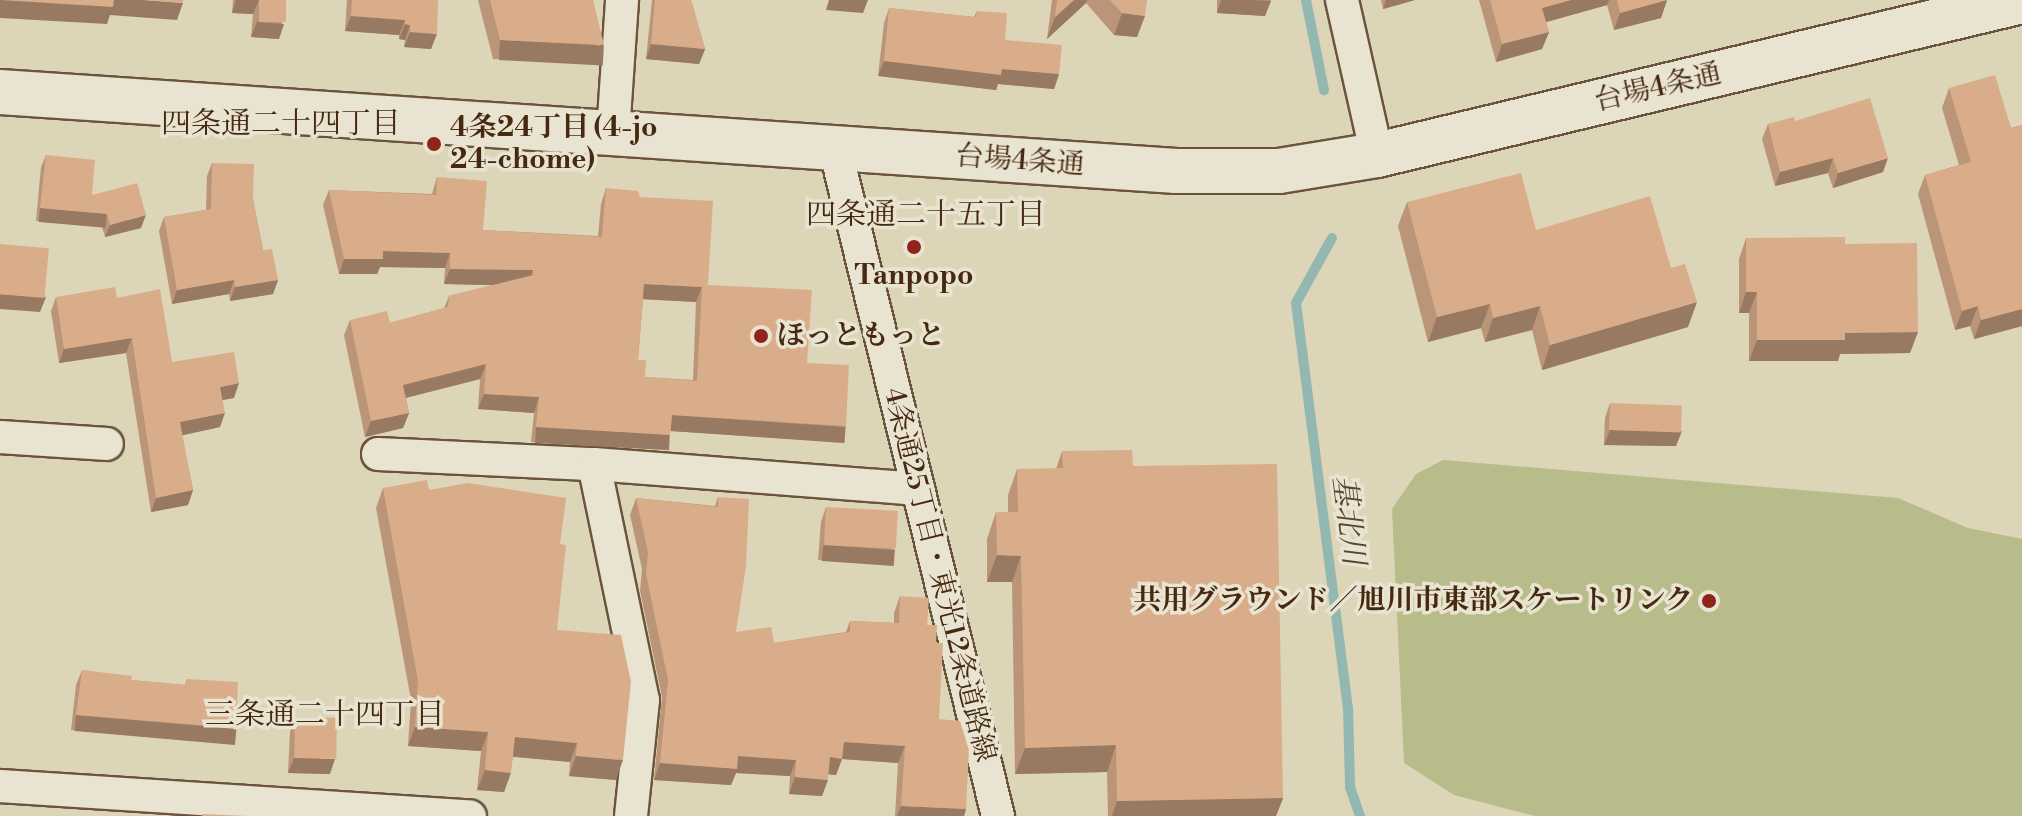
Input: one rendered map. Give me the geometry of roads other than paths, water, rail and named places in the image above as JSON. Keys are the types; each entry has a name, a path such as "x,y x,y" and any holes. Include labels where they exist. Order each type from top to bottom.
{"street":[{"path":"613,133 622,0"},
{"path":"1342,0 1377,155"},
{"name":"台場4条通","path":"0,92 1176,171 1279,171 1377,155 2022,1"},
{"name":"4条通25丁目・東光12条道路線","path":"835,148 998,816"},
{"path":"0,437 107,444"},
{"path":"378,454 594,464 918,489"},
{"path":"594,464 643,700 631,816"},
{"path":"0,786 265,809 470,816"}],"waterway":[{"name":"基北川","path":"1306,0 1324,90"},
{"name":"基北川","path":"1332,238 1296,303 1348,708 1350,787 1360,816"}],"place":[{"name":"4条24丁目 (4-jo 24-chome)","path":"434,144"},
{"name":"Tanpopo","path":"914,247"},
{"name":"ほっともっと","path":"761,336"},
{"name":"共用グラウンド／旭川市東部スケートリンク","path":"1709,601"}],"district":[{"name":"四条通二十四丁目","path":"281,124"},
{"name":"四条通二十五丁目","path":"926,215"},
{"name":"三条通二十四丁目","path":"325,715"}]}
